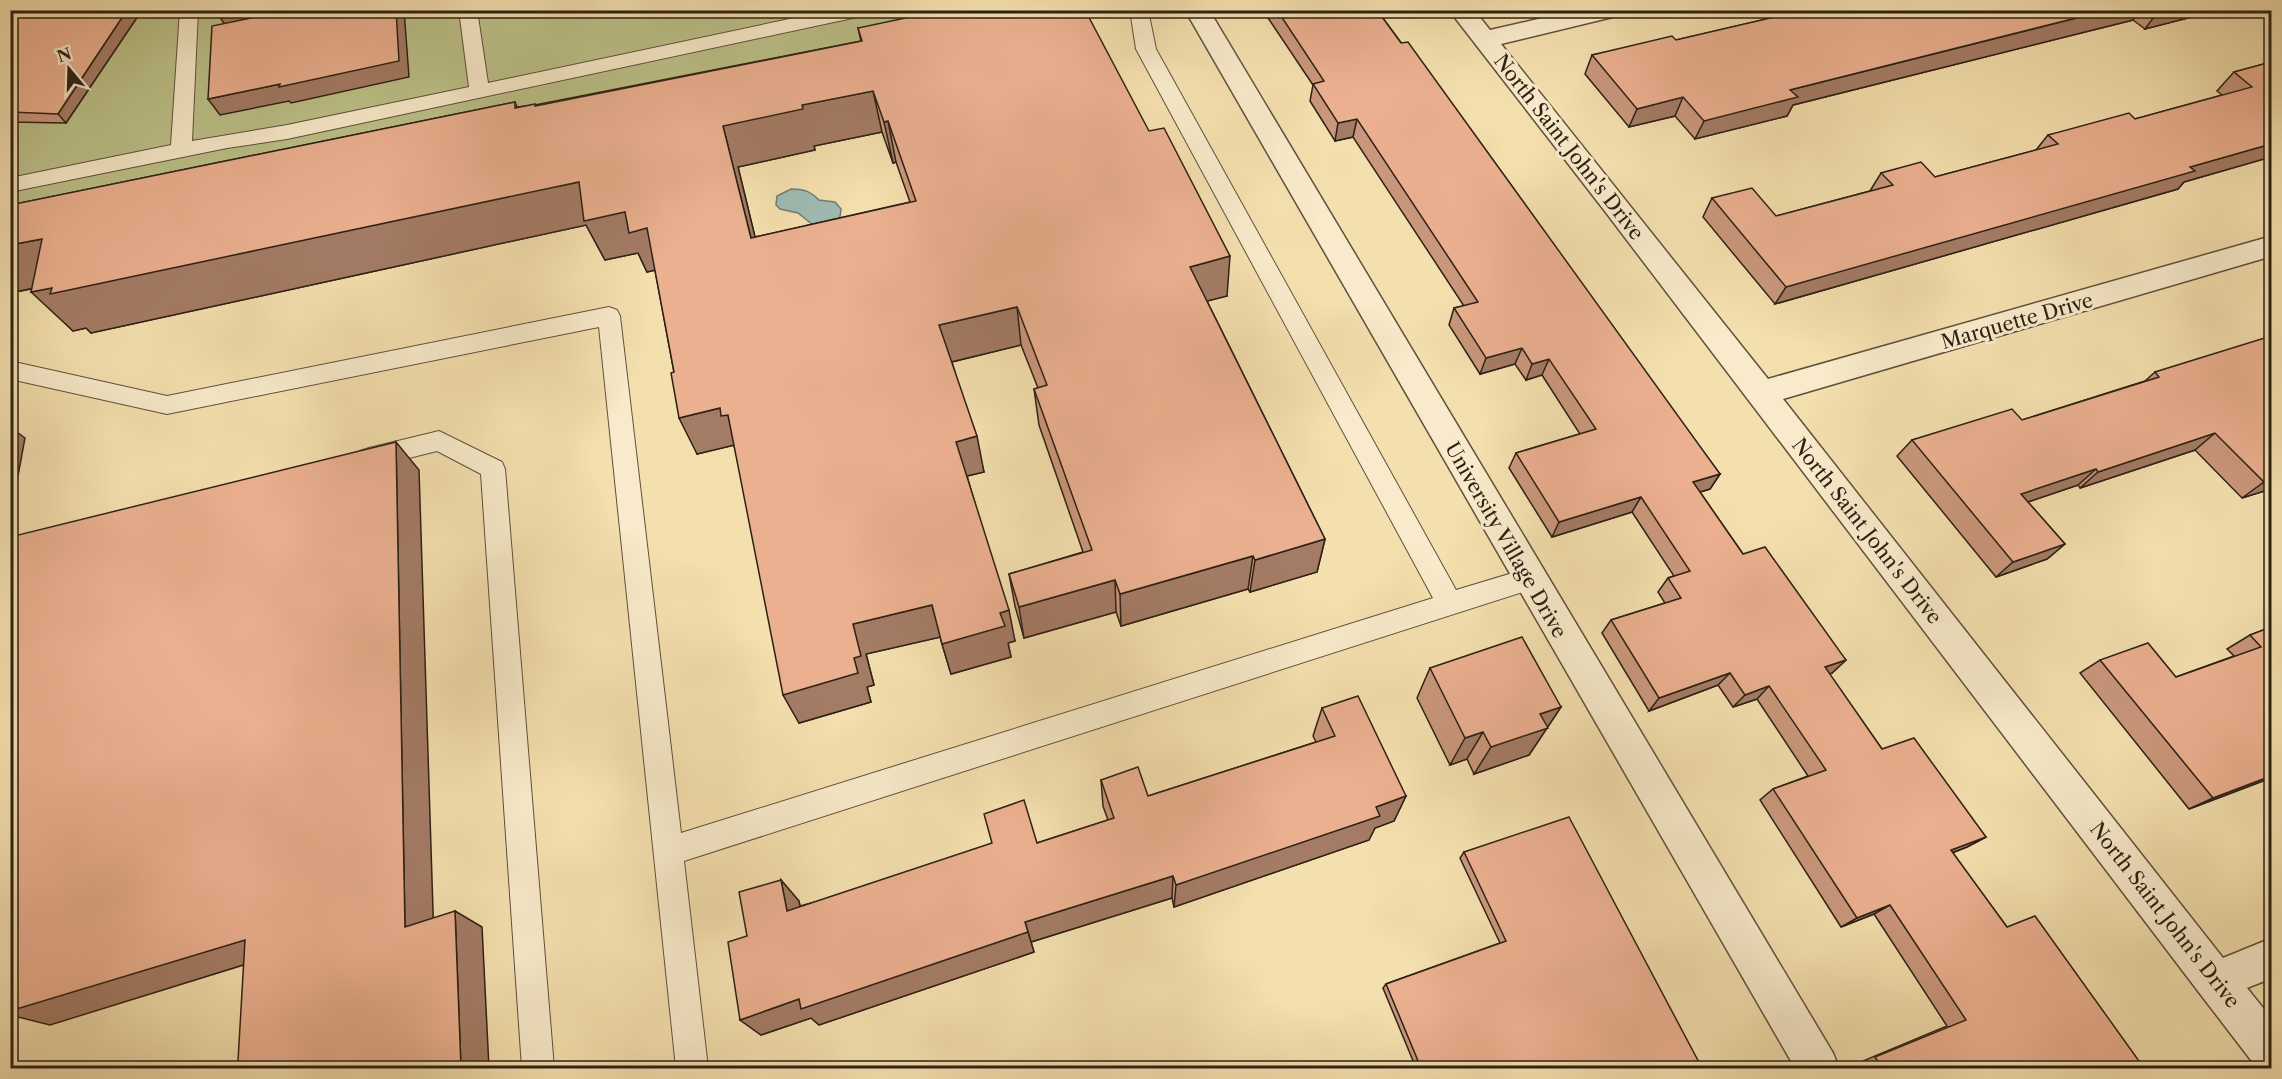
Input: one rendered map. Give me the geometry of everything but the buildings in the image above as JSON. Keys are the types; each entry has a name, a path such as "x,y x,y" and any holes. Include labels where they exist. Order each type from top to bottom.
{"street":[{"name":"University Village Drive","path":"1197,10 1818,1068"},
{"name":"North Saint John's Drive","path":"1461,10 1761,393 2271,1053"},
{"path":"1483,40 1612,10"},
{"name":"Marquette Drive","path":"1761,393 2271,246"},
{"path":"2216,981 2271,958"}],"lane":[{"path":"181,150 189,10"},
{"path":"468,10 479,91"},
{"path":"10,184 227,141 287,132 862,10"},
{"path":"1139,10 1146,49 1450,604"},
{"path":"186,40 208,36"},
{"path":"10,370 167,405 609,316 692,1068"},
{"path":"346,464 439,441 494,469 538,1068"},
{"path":"669,851 1529,579"}],"green space":[{"path":"11,10 1029,11 11,230"}],"water":[{"path":"791,189 807,191 819,200 835,202 841,209 840,217 813,225 798,213 780,209 776,205 777,196"}]}
